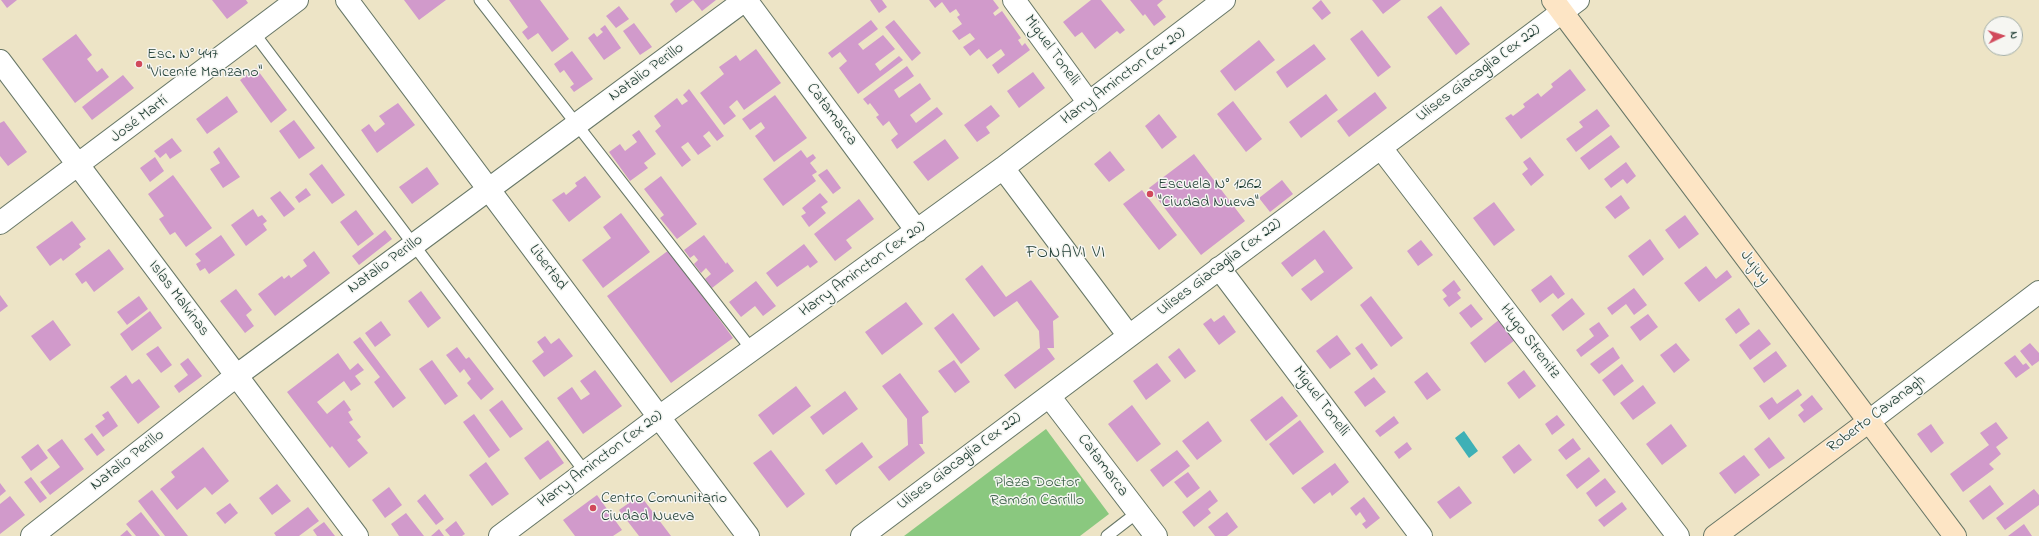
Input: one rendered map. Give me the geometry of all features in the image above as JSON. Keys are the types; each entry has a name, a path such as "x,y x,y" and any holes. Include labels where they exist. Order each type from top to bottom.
{"main road":[{"name":"Jujuy","path":"1564,4 1868,422 1955,536"},
{"name":"Roberto Cavanagh","path":"1715,536 1868,422"}],"street":[{"name":"José Martí","path":"0,223 79,166 297,0"},
{"name":"Libertad","path":"347,0 748,536"},
{"name":"Natalio Perillo","path":"32,536 236,376 745,0"},
{"name":"Catamarca","path":"745,0 917,231"},
{"name":"Miguel Tonelli","path":"1014,0 1089,103"},
{"name":"Harry Amincton (ex 20)","path":"500,536 659,417 1003,168 1224,0"},
{"name":"Ulises Giacaglia (ex 22)","path":"862,536 1381,148 1564,4"},
{"name":"Islas Malvinas","path":"0,61 357,536"},
{"name":"Hugo Strenitz","path":"1381,148 1678,536"},
{"path":"1003,168 1129,336"},
{"name":"Miguel Tonelli","path":"1220,268 1421,536"},
{"name":"Roberto Cavanagh","path":"1868,422 2039,292"},
{"name":"Catamarca","path":"1049,396 1156,536"}],"lane":[{"path":"480,0 752,350"},
{"path":"254,32 585,472"},
{"path":"1107,536 1138,512"}],"green space":[{"name":"Plaza Doctor Ramón Carrillo","path":"1046,429 1109,514 1080,536 904,536"}],"water":[{"path":"1464,431 1478,451 1469,458 1455,438"}],"building":[{"path":"1,0 17,0 7,8"},
{"path":"212,0 246,0 248,3 227,19"},
{"path":"404,0 446,0 419,20"},
{"path":"509,0 540,0 569,39 552,52 538,33 528,40 522,32 528,27"},
{"path":"674,0 693,0 676,13 670,4"},
{"path":"693,0 716,0 702,11"},
{"path":"870,0 882,0 887,7 879,13"},
{"path":"929,0 993,0 999,8 993,13 995,16 1002,11 1021,38 1018,40 1022,46 1025,43 1030,50 998,74 992,65 1005,55 1001,49 987,59 979,49 970,56 963,47 975,39 970,33 959,40 952,31 962,24 957,17 960,15 956,9 950,13 942,2 935,8"},
{"path":"1091,0 1101,0 1125,30 1120,34 1117,31 1095,49 1082,32 1075,37 1063,22"},
{"path":"1130,0 1163,0 1157,5 1166,17 1154,26 1145,14 1143,16"},
{"path":"1321,0 1331,13 1322,20 1312,8"},
{"path":"1372,0 1401,0 1383,14"},
{"path":"619,6 629,19 616,28 606,16"},
{"path":"1441,6 1470,44 1456,55 1427,17"},
{"path":"871,20 878,29 858,44 863,50 883,35 895,49 875,64 880,71 899,56 903,60 858,94 839,68 847,61 840,52 832,58 828,53"},
{"path":"894,20 921,53 912,61 885,27"},
{"path":"634,23 652,47 640,55 623,31"},
{"path":"605,25 621,48 604,60 588,38 594,33 597,37 603,32 600,29"},
{"path":"1362,30 1391,67 1378,77 1350,39"},
{"path":"76,34 92,55 87,59 97,72 102,68 109,77 75,103 42,59"},
{"path":"1259,40 1275,60 1235,91 1220,71"},
{"path":"1314,44 1326,59 1287,88 1276,72"},
{"path":"756,49 781,83 744,110 737,100 729,107 736,116 724,125 700,93 724,74 719,67 736,55 740,61"},
{"path":"572,51 593,79 574,92 570,87 574,84 564,70 560,73 554,64"},
{"path":"907,66 914,76 894,90 899,98 920,83 931,99 910,115 916,123 937,107 943,114 897,149 891,140 898,134 889,121 883,126 876,117 879,115 870,103 868,105 863,99"},
{"path":"256,68 287,110 271,123 240,80"},
{"path":"1570,69 1586,90 1521,139 1505,118 1511,114 1513,116 1525,107 1523,104 1538,93 1541,97 1553,87 1551,84"},
{"path":"1033,72 1045,88 1019,108 1007,91"},
{"path":"123,75 134,88 92,120 82,107"},
{"path":"689,89 724,136 717,141 709,131 703,136 711,146 698,155 688,142 681,147 691,160 682,167 655,131 661,126 654,116 677,98 682,105 688,101 683,95"},
{"path":"1375,92 1387,108 1349,137 1337,121"},
{"path":"1326,94 1338,110 1301,138 1289,122"},
{"path":"775,95 807,138 774,162 755,136 765,128 761,122 750,130 742,119"},
{"path":"227,96 238,112 207,134 196,119"},
{"path":"1233,101 1262,139 1246,152 1217,114"},
{"path":"398,103 415,125 377,153 361,130 369,124 375,132 385,124 379,116"},
{"path":"991,105 1000,116 986,127 990,133 977,142 964,125"},
{"path":"1597,109 1610,126 1576,152 1566,139 1583,127 1579,122"},
{"path":"1159,114 1177,137 1162,149 1145,126"},
{"path":"294,120 315,148 299,159 279,131"},
{"path":"4,121 27,152 8,166 0,156 0,123"},
{"path":"639,130 656,154 644,163 648,168 630,181 609,152 620,144 625,151 637,142 632,135"},
{"path":"1611,135 1620,147 1589,170 1580,158"},
{"path":"172,138 182,151 170,159 166,153 160,158 154,151"},
{"path":"945,139 959,158 928,181 913,162"},
{"path":"219,147 240,177 223,188 210,169 220,163 213,152"},
{"path":"801,150 807,158 813,154 816,158 810,163 817,172 812,175 816,181 783,206 763,179"},
{"path":"1110,151 1125,170 1109,182 1094,164"},
{"path":"1194,154 1245,221 1201,255 1149,188"},
{"path":"155,157 164,171 150,182 140,168"},
{"path":"1530,157 1544,175 1531,186 1522,174 1528,169 1523,162"},
{"path":"1626,162 1636,176 1627,184 1623,179 1611,188 1604,179"},
{"path":"322,164 345,195 332,204 309,174"},
{"path":"427,167 439,184 412,204 399,187"},
{"path":"827,169 841,188 833,194 818,175"},
{"path":"173,175 212,228 186,247 175,232 170,235 159,219 164,216 148,194"},
{"path":"585,176 601,197 569,222 552,200 564,192 566,195 577,186 575,183"},
{"path":"661,176 697,224 677,239 660,218 664,215 644,189"},
{"path":"1282,180 1293,194 1270,212 1259,198"},
{"path":"306,188 311,195 299,203 295,197"},
{"path":"1142,190 1177,235 1159,250 1123,204"},
{"path":"280,191 295,209 284,217 270,198"},
{"path":"820,193 828,202 821,207 826,213 809,227 801,216 806,213 802,208"},
{"path":"1621,195 1630,208 1615,219 1605,207"},
{"path":"859,199 874,219 846,240 852,248 835,261 814,234"},
{"path":"1494,202 1515,230 1494,246 1473,218"},
{"path":"253,209 258,217 262,215 267,221 263,224 267,230 246,246 231,225"},
{"path":"356,210 374,234 358,246 340,222"},
{"path":"621,213 650,252 603,288 582,260 611,238 603,227"},
{"path":"1685,215 1699,234 1679,249 1665,230"},
{"path":"72,221 86,239 79,244 81,247 63,261 61,258 50,266 36,247"},
{"path":"385,230 392,239 359,265 352,256"},
{"path":"1324,230 1353,268 1311,301 1301,289 1324,272 1315,259 1292,277 1281,263"},
{"path":"221,235 235,255 209,274 205,268 200,271 196,264 201,261 195,254"},
{"path":"704,235 726,264 727,262 734,271 712,288 705,279 711,274 706,268 701,273 694,264 698,260 694,255 690,258 684,250"},
{"path":"1650,239 1664,259 1643,276 1628,256"},
{"path":"1421,240 1433,255 1418,266 1407,251"},
{"path":"804,244 818,262 810,268 808,265 777,287 766,273"},
{"path":"109,249 124,269 94,292 86,281 82,284 75,274"},
{"path":"669,250 733,338 671,383 607,296"},
{"path":"314,251 330,273 275,316 258,294 282,276 284,279 289,275 291,278 307,266 303,260"},
{"path":"982,265 1006,297 1031,280 1059,317 1053,321 1054,348 1047,348 1055,359 1015,389 1004,375 1040,348 1039,331 1017,301 994,317 965,279"},
{"path":"1706,266 1716,279 1727,270 1732,277 1699,302 1684,283"},
{"path":"1551,275 1565,294 1558,299 1553,293 1540,303 1531,290"},
{"path":"1454,280 1461,290 1457,293 1461,298 1449,307 1443,299 1447,296 1442,290"},
{"path":"756,281 776,306 763,316 755,306 741,317 729,302"},
{"path":"1634,288 1647,305 1634,315 1626,304 1612,315 1607,308"},
{"path":"236,289 252,310 246,315 254,326 245,333 220,301"},
{"path":"421,291 441,318 428,328 408,301"},
{"path":"0,295 8,306 0,312"},
{"path":"139,296 148,309 127,325 117,312"},
{"path":"1371,296 1403,338 1391,347 1360,305"},
{"path":"1572,298 1585,314 1563,331 1551,315"},
{"path":"906,302 923,324 882,355 865,332"},
{"path":"1471,304 1483,319 1471,328 1459,313"},
{"path":"1739,308 1750,324 1736,334 1725,319"},
{"path":"150,311 162,328 132,351 120,334"},
{"path":"953,313 980,349 961,364 934,328"},
{"path":"1648,314 1658,327 1640,341 1630,327"},
{"path":"1224,315 1236,332 1219,345 1203,324 1211,318 1214,322"},
{"path":"1500,319 1515,340 1485,363 1470,343"},
{"path":"53,320 71,345 50,361 31,336"},
{"path":"381,321 391,335 375,347 365,333"},
{"path":"1599,322 1609,336 1581,357 1576,350 1594,336 1589,329"},
{"path":"1759,329 1771,344 1750,360 1739,345"},
{"path":"1337,335 1351,354 1330,369 1316,351"},
{"path":"545,336 551,344 559,338 573,356 544,377 532,361 544,352 537,342"},
{"path":"360,337 406,398 393,408 374,382 380,377 353,342"},
{"path":"1362,343 1378,365 1371,370 1355,348"},
{"path":"1676,343 1690,360 1674,373 1660,355"},
{"path":"2030,343 2039,353 2039,361 2032,366 2020,351"},
{"path":"158,346 172,365 161,373 146,354"},
{"path":"457,347 466,359 469,357 494,389 481,400 467,383 471,379 464,369 460,373 446,355"},
{"path":"1613,347 1620,358 1599,374 1590,364"},
{"path":"1179,348 1196,371 1185,379 1168,357"},
{"path":"1776,351 1787,366 1764,383 1753,368"},
{"path":"338,353 350,370 358,363 364,370 355,376 361,384 351,391 344,381 317,402 327,414 344,400 351,410 348,412 353,420 349,422 361,437 357,440 368,453 349,468 332,446 330,448 287,392"},
{"path":"2015,355 2023,365 2026,363 2030,368 2016,378 2004,363"},
{"path":"188,358 202,376 179,393 174,386 188,375 180,364"},
{"path":"432,360 458,396 445,405 419,369"},
{"path":"954,360 970,382 955,393 938,371"},
{"path":"1157,363 1171,381 1146,400 1133,381"},
{"path":"1622,364 1634,381 1614,396 1602,380"},
{"path":"595,370 622,406 583,434 557,398 572,387 581,400 590,394 580,381"},
{"path":"1524,370 1536,386 1519,399 1507,383"},
{"path":"1427,372 1441,390 1427,400 1414,382"},
{"path":"900,373 929,412 922,417 923,444 919,444 925,453 889,481 878,467 908,445 907,419 882,386"},
{"path":"126,375 132,384 139,379 160,407 138,424 110,387"},
{"path":"1374,377 1386,392 1365,407 1354,392"},
{"path":"1643,385 1656,403 1633,420 1620,403"},
{"path":"796,386 811,406 773,435 758,415"},
{"path":"1798,389 1802,395 1769,420 1759,406 1772,397 1777,404"},
{"path":"845,391 858,409 823,435 810,417"},
{"path":"1812,395 1823,409 1804,423 1798,415 1804,410 1800,405"},
{"path":"1282,396 1298,416 1266,441 1250,420"},
{"path":"502,400 523,429 510,438 489,410"},
{"path":"1132,405 1161,444 1137,462 1108,424"},
{"path":"108,411 118,426 103,437 95,426 105,419 102,415"},
{"path":"474,414 500,450 489,458 463,422"},
{"path":"1557,415 1565,425 1552,435 1545,424"},
{"path":"1394,416 1399,423 1380,437 1375,431"},
{"path":"1300,420 1324,452 1293,475 1269,444"},
{"path":"1208,421 1222,441 1197,460 1182,441"},
{"path":"1996,422 2008,438 1996,447 2001,454 1989,464 1994,469 1963,492 1950,474 1989,445 1980,433"},
{"path":"1671,424 1687,446 1662,465 1646,444"},
{"path":"1931,424 1944,443 1931,453 1917,434"},
{"path":"92,433 105,450 97,456 84,439"},
{"path":"1769,437 1785,458 1769,469 1754,449"},
{"path":"1573,438 1581,449 1566,460 1558,450"},
{"path":"62,439 84,469 50,495 40,482 60,467 47,450"},
{"path":"548,440 564,463 540,480 524,458"},
{"path":"862,442 873,457 836,485 825,470"},
{"path":"1407,442 1412,449 1399,459 1394,452"},
{"path":"38,444 48,458 31,471 21,457"},
{"path":"1519,444 1532,460 1514,474 1502,457"},
{"path":"203,447 229,481 212,495 205,487 177,510 160,489 175,477 171,472"},
{"path":"771,450 805,494 787,508 753,463"},
{"path":"1177,450 1190,466 1163,487 1150,470"},
{"path":"1744,455 1760,475 1735,494 1719,473"},
{"path":"1589,457 1600,471 1577,489 1566,475"},
{"path":"486,462 509,494 492,506 469,475"},
{"path":"1335,463 1349,482 1332,496 1330,492 1314,504 1301,488"},
{"path":"1188,472 1200,488 1187,498 1174,482"},
{"path":"31,477 47,498 40,503 24,482"},
{"path":"1605,478 1616,492 1596,507 1586,493"},
{"path":"0,483 6,491 0,496"},
{"path":"277,484 291,501 272,515 259,498"},
{"path":"1990,485 2004,504 1983,520 1969,501"},
{"path":"1459,486 1472,503 1450,519 1437,502"},
{"path":"389,487 402,505 385,518 372,500"},
{"path":"2034,489 2039,495 2039,505 2005,530 1996,518"},
{"path":"152,490 188,536 165,536 138,501"},
{"path":"1210,490 1218,501 1208,509 1211,513 1194,527 1182,512"},
{"path":"425,494 444,519 436,525 417,501"},
{"name":"Centro Comunitario Ciudad Nueva","path":"597,495 622,530 613,536 575,536 563,520"},
{"path":"640,495 671,536 639,536 619,510"},
{"path":"10,496 25,515 0,534 0,504"},
{"path":"1364,497 1380,518 1366,529 1362,524 1366,521 1360,512 1356,516 1350,508"},
{"path":"1622,502 1627,509 1604,527 1598,520"},
{"path":"230,503 238,513 225,524 216,513"},
{"path":"308,507 319,521 299,536 276,536 274,533"},
{"path":"141,512 160,536 136,536 126,524"},
{"path":"1227,512 1238,527 1227,536 1215,536 1208,527"},
{"path":"406,513 424,536 399,536 391,524"},
{"path":"456,521 465,534 462,536 450,536 445,530"},
{"path":"324,522 335,536 317,536 313,530"},
{"path":"2024,524 2032,536 2008,536"},
{"path":"439,529 444,536 431,536"},
{"path":"127,530 132,536 120,536"}],"place":[{"name":"Esc. N° 447 \"Vicente Manzano\"","path":"139,64"},
{"name":"Escuela N° 1262 \"Ciudad Nueva\"","path":"1150,194"},
{"name":"Centro Comunitario Ciudad Nueva","path":"593,508"}],"district":[{"name":"FONAVI VI","path":"1066,254"}]}
